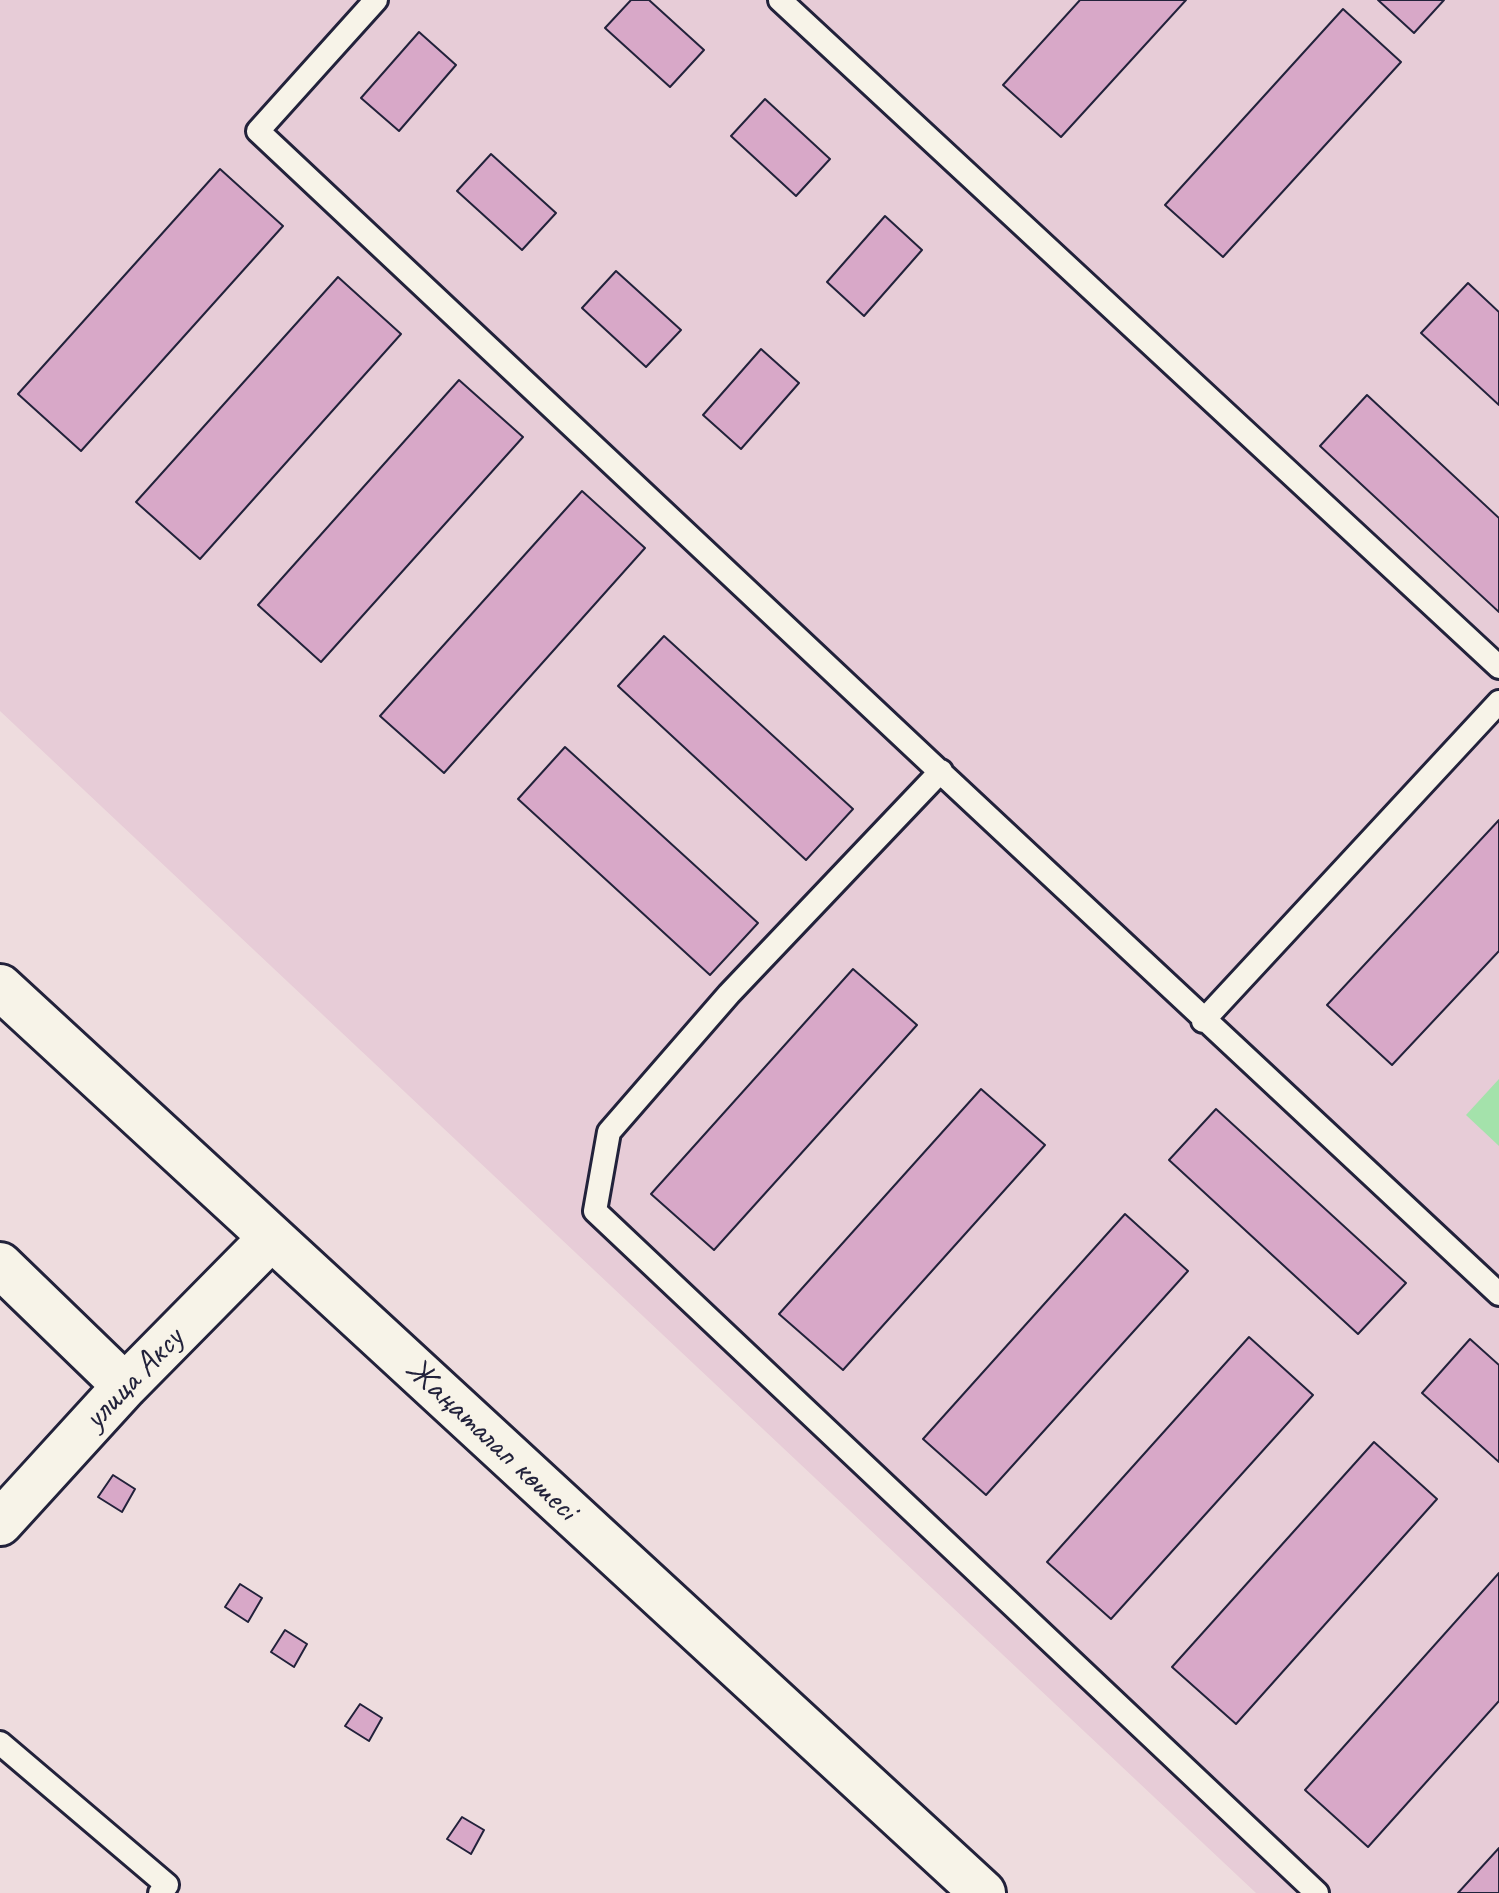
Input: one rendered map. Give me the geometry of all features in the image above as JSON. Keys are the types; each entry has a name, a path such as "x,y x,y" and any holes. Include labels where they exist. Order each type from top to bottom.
{"main road":[{"name":"Жаңаталап көшесі","path":"0,987 983,1893"},
{"name":"улица Аксу","path":"0,1523 125,1386 271,1238"},
{"path":"0,1265 125,1386"}],"lane":[{"path":"376,0 258,131 1203,1021 1499,1294"},
{"path":"780,0 1499,667"},
{"path":"1203,1021 1499,702"},
{"path":"941,771 729,994 609,1132 595,1211 1317,1893"},
{"path":"0,1743 167,1885 160,1893"}],"shaded area":[{"path":"0,0 1499,0 1499,1893 1256,1893 0,711"}],"green space":[{"path":"1499,1079 1499,1146 1466,1115"}],"building":[{"path":"631,0 649,0 704,50 670,87 605,28"},
{"path":"1080,0 1186,0 1061,137 1003,85"},
{"path":"1378,0 1444,0 1414,33"},
{"path":"1343,9 1401,62 1223,257 1165,205"},
{"path":"419,32 456,65 399,131 361,98"},
{"path":"765,99 830,159 796,196 731,136"},
{"path":"491,154 556,213 522,250 457,191"},
{"path":"220,169 283,226 81,451 18,394"},
{"path":"885,216 922,250 864,316 827,282"},
{"path":"616,271 681,330 646,367 582,308"},
{"path":"338,277 401,334 200,559 136,502"},
{"path":"1468,283 1499,312 1499,405 1421,333"},
{"path":"761,349 799,383 741,449 703,415"},
{"path":"459,380 523,437 321,662 258,605"},
{"path":"1367,395 1499,518 1499,612 1320,446"},
{"path":"582,491 645,548 444,773 380,716"},
{"path":"664,636 853,809 806,860 618,686"},
{"path":"565,747 758,923 710,975 518,799"},
{"path":"1499,820 1499,951 1392,1065 1327,1005"},
{"path":"853,969 917,1025 714,1250 651,1194"},
{"path":"981,1089 1045,1145 843,1370 779,1314"},
{"path":"1216,1109 1406,1283 1358,1334 1169,1160"},
{"path":"1125,1214 1188,1271 986,1495 923,1439"},
{"path":"1249,1337 1313,1395 1111,1619 1047,1562"},
{"path":"1470,1339 1499,1365 1499,1462 1422,1393"},
{"path":"1374,1442 1437,1499 1236,1724 1172,1667"},
{"path":"113,1475 135,1489 122,1512 98,1497"},
{"path":"1499,1573 1499,1701 1368,1847 1305,1790"},
{"path":"240,1584 262,1598 248,1622 225,1607"},
{"path":"285,1630 307,1644 294,1667 271,1652"},
{"path":"360,1704 382,1718 369,1741 345,1726"},
{"path":"462,1817 484,1830 471,1854 447,1839"},
{"path":"1499,1848 1499,1893 1458,1893"}]}
